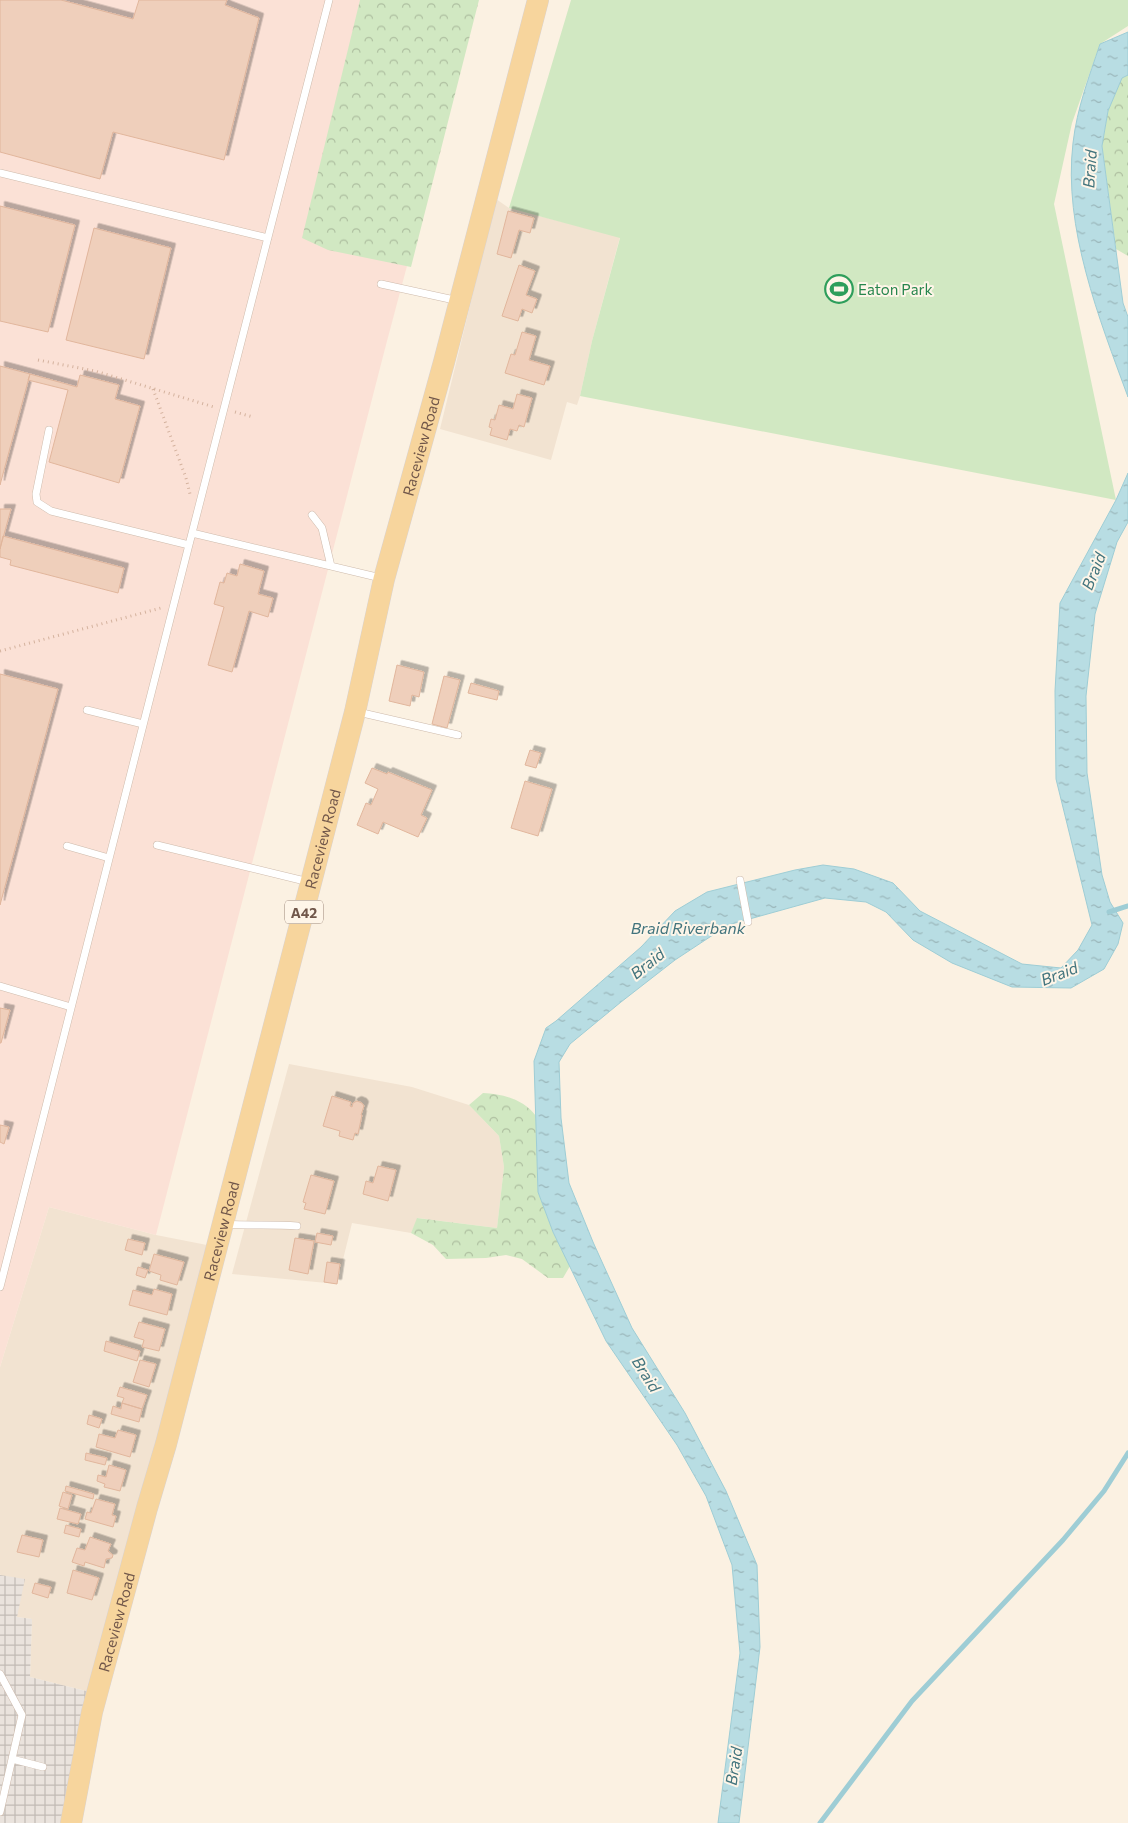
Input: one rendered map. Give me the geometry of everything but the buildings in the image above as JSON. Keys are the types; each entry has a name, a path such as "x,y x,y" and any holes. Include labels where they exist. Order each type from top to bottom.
{"main road":[{"name":"Raceview Road","path":"70,1823 92,1712 166,1444 355,712 384,579 444,362 538,0"}],"lane":[{"path":"0,1287 329,0"},
{"path":"0,173 268,238"},
{"path":"381,284 459,301"},
{"path":"49,430 36,502 51,511 189,545"},
{"path":"312,515 322,528 331,566"},
{"path":"192,533 384,579"},
{"path":"87,710 143,724"},
{"path":"355,712 458,735"},
{"path":"157,845 312,882"},
{"path":"67,846 109,858"},
{"path":"740,880 748,922"},
{"path":"0,986 71,1007"},
{"path":"223,1223 297,1226"},
{"path":"0,1674 22,1715 0,1812"},
{"path":"12,1758 43,1767"}],"path":[{"path":"38,360 95,371 253,417"},
{"path":"153,389 186,478 190,500"},
{"path":"0,651 162,608"}],"shaded area":[{"path":"0,0 478,0 387,341 156,1235 49,1207 0,1367"},
{"path":"496,199 509,208 620,237 592,341 580,396 577,405 567,402 551,460 440,429"},
{"path":"289,1064 412,1087 469,1105 499,1136 504,1167 497,1228 418,1218 411,1233 352,1223 337,1284 232,1274"},
{"path":"49,1207 156,1235 212,1246 90,1692 30,1677 32,1619 17,1617 0,1574 0,1367"},
{"path":"0,1575 25,1579 17,1617 32,1619 30,1677 90,1692 61,1823 0,1823"}],"green space":[{"path":"360,0 479,0 411,267 328,250 302,238"},
{"name":"Eaton Park","path":"571,0 1128,0 1128,26 1100,44 1072,123 1054,204 1116,500 580,396 592,341 620,238 509,208"},
{"path":"1128,75 1128,256 1116,249 1102,146 1108,111 1122,77"},
{"path":"483,1093 512,1098 525,1105 536,1116 538,1192 553,1232 570,1266 563,1278 548,1278 522,1259 506,1255 486,1258 446,1259 433,1245 411,1233 417,1218 497,1228 504,1167 499,1136 469,1105"}],"water":[{"name":"Braid","path":"1128,32 1128,75 1122,78 1108,111 1102,146 1123,303 1128,317 1128,397 1095,304 1086,272 1078,240 1071,175 1077,117 1100,44"},
{"name":"Braid Riverbank","path":"1128,473 1128,522 1117,542 1095,614 1086,696 1087,773 1102,875 1110,902 1123,923 1118,944 1104,969 1071,988 1012,987 952,963 913,940 886,912 866,902 825,898 728,925 675,960 621,1002 570,1044 559,1062 561,1118 569,1183 632,1328 685,1413 726,1491 757,1565 760,1647 739,1823 718,1823 740,1653 732,1565 706,1496 677,1445 606,1341 553,1232 538,1192 534,1061 546,1028 641,947 675,911 707,892 823,865 854,869 893,883 920,911 1022,964 1061,968 1078,950 1092,925 1056,779 1055,691 1060,603 1116,500"}],"waterway":[{"path":"1109,912 1128,906"},
{"path":"820,1823 912,1701 1063,1540 1104,1491 1128,1453"}],"place":[{"name":"Eaton Park","path":"839,289"}]}
